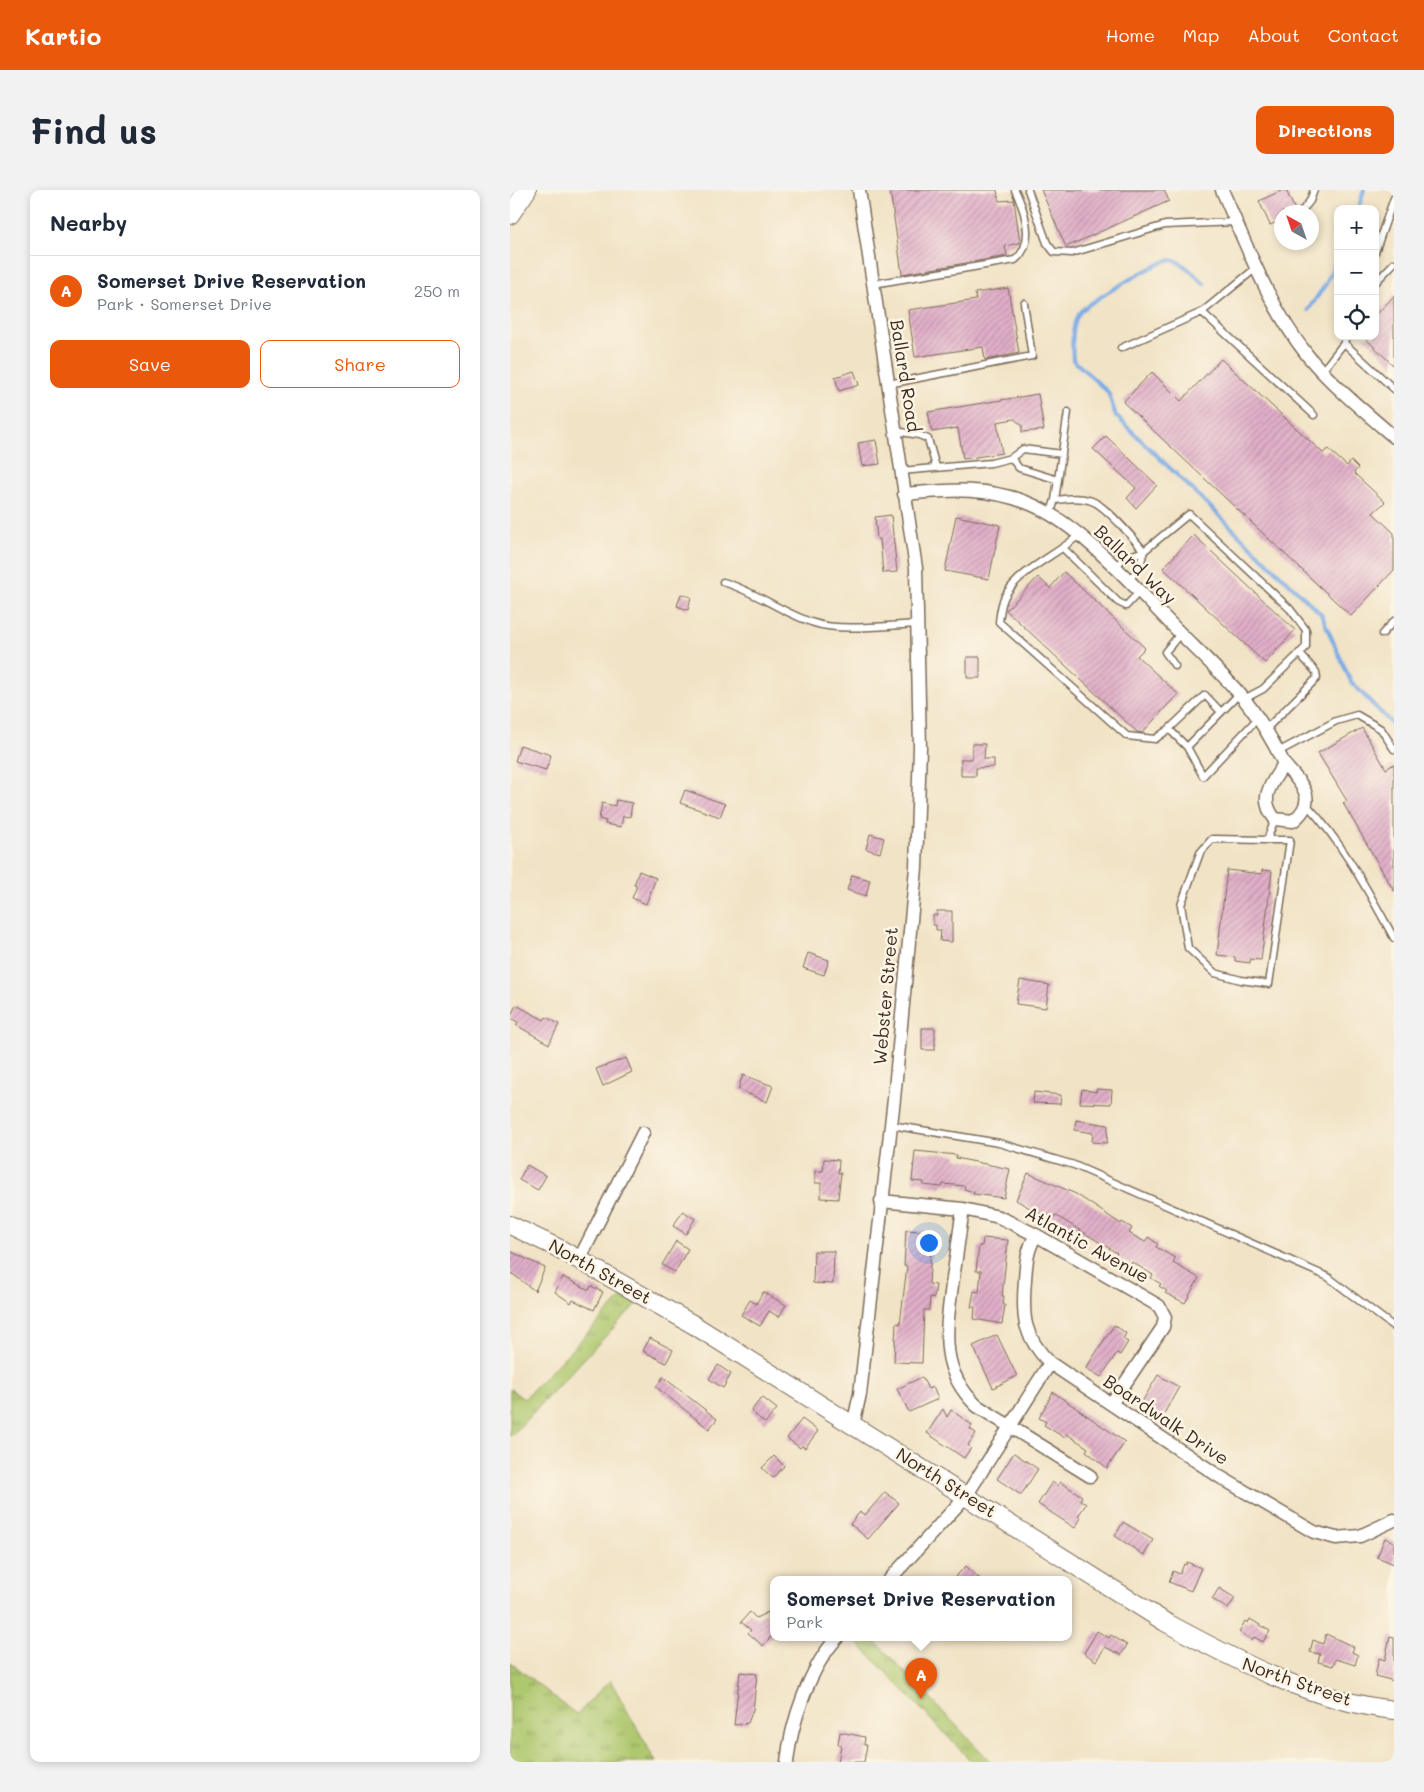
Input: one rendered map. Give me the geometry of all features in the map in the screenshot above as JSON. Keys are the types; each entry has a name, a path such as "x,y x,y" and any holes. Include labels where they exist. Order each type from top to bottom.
{"main road":[{"path":"510,214 524,194"},
{"name":"North Street","path":"510,1225 579,1260 694,1325 1165,1622 1239,1662 1300,1686 1345,1700 1394,1710"}],"street":[{"name":"Ballard Road","path":"859,190 916,568"},
{"path":"1222,190 1256,268 1286,323 1308,356 1394,437"},
{"name":"Ballard Way","path":"904,494 961,489 993,493 1020,501 1068,524 1128,580 1241,696 1265,730 1284,764 1302,785 1307,797 1307,805"},
{"name":"Webster Street","path":"853,1425 860,1394 891,1125 916,868 920,748 916,568"},
{"path":"1284,764 1268,791 1266,801 1268,810 1275,819 1293,820 1302,814 1307,805"},
{"path":"579,1260 643,1134"},
{"name":"Atlantic Avenue","path":"881,1201 963,1209 999,1217 1036,1235 1156,1304 1164,1313 1163,1327 1111,1404"},
{"path":"963,1209 946,1329 947,1350 956,1379 969,1398 1090,1476"},
{"name":"Boardwalk Drive","path":"1036,1235 1027,1254 1023,1310 1030,1337 1037,1350 1050,1363 1220,1477 1314,1532 1336,1538 1348,1538 1371,1532 1393,1522"},
{"path":"893,1576 966,1496 1050,1363"},
{"path":"787,1762 789,1741 813,1675 835,1641"}],"lane":[{"path":"873,284 1015,260 1024,253 1027,238 1023,207 1014,190"},
{"path":"1028,190 1047,242 1054,252 1062,254 1072,253 1165,225 1236,222"},
{"path":"1307,205 1314,190"},
{"path":"1376,250 1394,198"},
{"path":"1379,279 1394,263"},
{"path":"1121,348 1202,312 1256,268"},
{"path":"888,384 1032,356 1024,303"},
{"path":"1202,312 1314,415"},
{"path":"1323,370 1345,340 1394,389"},
{"path":"1050,515 1055,500 1068,412"},
{"path":"896,431 919,435 928,439 932,447 936,467"},
{"path":"901,471 991,463 1012,458 1024,449 1062,454"},
{"path":"1012,458 1019,468 1058,480"},
{"path":"1055,500 1081,499 1094,502 1133,537 1144,551"},
{"path":"1115,568 1124,558 1144,551 1189,514 1290,609 1306,630 1306,647 1263,689 1241,696 1221,712 1187,747"},
{"path":"1079,535 1064,549 1024,574 1005,596 998,622 1127,736 1155,739 1169,729 1205,695 1221,712"},
{"path":"1064,549 1118,602 1126,606 1139,592"},
{"path":"1128,580 1139,569 1144,551"},
{"path":"723,582 742,587 815,624 836,626 918,624"},
{"path":"1382,634 1394,620"},
{"path":"1175,666 1165,652 1180,634"},
{"path":"1265,730 1317,678 1316,672 1299,653"},
{"path":"1278,752 1336,720 1357,715 1381,729 1394,749"},
{"path":"1169,729 1187,747 1203,776 1257,718"},
{"path":"1307,805 1322,821 1372,898 1394,938"},
{"path":"1267,840 1275,819"},
{"path":"1212,839 1267,840 1290,840 1269,984 1241,980 1214,973 1188,948 1181,905 1200,853 1212,839"},
{"path":"891,1125 999,1144 1074,1165 1328,1278 1394,1327"}],"green space":[{"path":"623,1296 636,1304 510,1437 510,1389 524,1399"},
{"path":"856,1641 875,1641 991,1762 972,1762"},
{"path":"510,1662 577,1715 610,1680 656,1762 510,1762"}],"building":[{"path":"890,190 997,190 999,201 1014,200 1020,243 1005,246 1007,256 902,274"},
{"path":"1041,190 1164,190 1169,201 1066,247"},
{"path":"1286,190 1293,205 1274,205 1274,223 1270,225 1259,201"},
{"path":"1008,288 1019,353 985,360 983,347 915,357 908,310 976,300 975,293"},
{"path":"1394,296 1394,366 1367,340 1379,340 1379,312"},
{"path":"1221,359 1323,453 1328,449 1347,466 1351,461 1358,468 1354,473 1385,502 1373,513 1394,533 1394,570 1351,616 1123,402 1152,372 1181,401"},
{"path":"854,371 859,385 839,391 835,377"},
{"path":"1038,394 1044,430 1022,432 1022,425 1014,419 997,422 1002,453 963,459 958,428 932,432 928,412"},
{"path":"1106,436 1157,485 1136,508 1127,498 1136,488 1093,449"},
{"path":"876,440 880,464 862,466 858,443"},
{"path":"891,515 897,572 883,573 880,539 877,539 875,517"},
{"path":"956,516 1000,525 989,579 945,571"},
{"path":"1194,535 1295,630 1265,663 1163,568"},
{"path":"1064,572 1145,648 1137,656 1178,694 1142,733 1137,732 1006,610 1038,577 1050,588"},
{"path":"681,594 691,597 688,610 677,606"},
{"path":"967,657 980,657 980,678 967,678"},
{"path":"1362,728 1386,769 1394,764 1394,891 1343,803 1347,801 1318,753"},
{"path":"972,744 985,744 984,759 994,759 994,767 976,768 976,776 961,776 961,759 972,759"},
{"path":"520,745 551,755 546,770 515,761"},
{"path":"685,790 725,804 720,817 680,803"},
{"path":"616,800 632,803 630,817 623,816 621,827 605,824 606,821 599,819 602,803 615,806"},
{"path":"870,834 884,838 880,853 866,849"},
{"path":"1227,870 1262,874 1262,870 1272,871 1261,960 1250,959 1250,963 1235,961 1235,957 1217,955"},
{"path":"639,871 656,878 646,904 632,898 637,886 634,885"},
{"path":"852,875 870,880 866,896 847,890"},
{"path":"937,911 952,911 952,942 940,941 941,930 936,930 936,925 933,925 933,915 937,915"},
{"path":"808,953 829,960 824,975 803,968"},
{"path":"1020,980 1049,985 1046,1008 1016,1004"},
{"path":"516,1005 544,1020 546,1017 559,1024 549,1044 516,1025 518,1022 510,1018"},
{"path":"922,1028 935,1028 935,1050 922,1050"},
{"path":"626,1058 632,1072 603,1086 596,1069"},
{"path":"743,1075 773,1086 767,1102 738,1089"},
{"path":"1082,1089 1096,1092 1096,1089 1112,1090 1111,1104 1080,1103"},
{"path":"1034,1092 1061,1095 1060,1104 1033,1103"},
{"path":"1076,1120 1108,1125 1107,1143 1092,1142 1093,1133 1074,1130"},
{"path":"915,1151 957,1155 956,1158 1010,1169 1004,1198 973,1194 974,1192 964,1189 965,1186 943,1184 942,1187 923,1185 924,1182 912,1181"},
{"path":"824,1159 839,1160 838,1173 841,1173 838,1199 821,1198 821,1183 815,1183 815,1171 823,1171"},
{"path":"527,1165 546,1176 538,1190 519,1180"},
{"path":"1028,1173 1076,1194 1121,1224 1122,1222 1132,1228 1129,1233 1145,1242 1148,1237 1158,1244 1156,1247 1175,1258 1173,1263 1199,1278 1185,1303 1165,1293 1167,1291 1159,1286 1161,1284 1151,1278 1153,1275 1132,1262 1131,1265 1115,1255 1117,1253 1055,1215 1054,1217 1043,1213 1042,1215 1016,1200"},
{"path":"683,1211 695,1219 686,1234 673,1226"},
{"path":"906,1230 932,1232 929,1284 936,1285 934,1298 930,1297 929,1310 924,1310 922,1363 894,1362 896,1323 900,1324 907,1266 904,1266"},
{"path":"983,1238 1008,1240 1002,1296 1004,1296 1003,1304 1005,1305 1002,1324 974,1319 975,1307 971,1307 974,1291 979,1292 981,1271 976,1271 979,1246 982,1246"},
{"path":"676,1241 688,1249 675,1272 662,1265"},
{"path":"510,1251 545,1268 535,1291 510,1272"},
{"path":"814,1251 834,1251 833,1284 813,1283"},
{"path":"563,1277 589,1290 591,1286 603,1292 594,1310 573,1300 571,1303 555,1292"},
{"path":"763,1292 786,1305 779,1317 769,1311 760,1326 741,1315 750,1300 756,1304"},
{"path":"1114,1325 1126,1333 1123,1339 1128,1342 1120,1355 1117,1353 1101,1377 1086,1368"},
{"path":"997,1335 1017,1376 993,1388 973,1346"},
{"path":"650,1338 673,1350 666,1363 643,1351"},
{"path":"718,1365 731,1374 723,1388 709,1379"},
{"path":"1158,1375 1179,1387 1162,1417 1140,1405"},
{"path":"663,1377 717,1419 709,1429 656,1387"},
{"path":"922,1377 928,1389 933,1387 938,1399 909,1412 897,1389"},
{"path":"1053,1392 1125,1442 1107,1468 1086,1451 1088,1448 1067,1434 1065,1438 1044,1425 1046,1422 1039,1418"},
{"path":"762,1397 777,1409 765,1423 751,1411"},
{"path":"943,1409 947,1417 951,1410 972,1425 970,1429 976,1433 968,1445 971,1448 964,1458 927,1433"},
{"path":"802,1419 818,1431 805,1448 802,1446 800,1448 787,1438"},
{"path":"1014,1453 1038,1469 1021,1495 997,1479"},
{"path":"774,1456 784,1466 773,1478 762,1468"},
{"path":"1052,1482 1058,1486 1060,1482 1082,1496 1080,1500 1086,1504 1078,1516 1081,1518 1075,1528 1038,1504"},
{"path":"885,1492 899,1503 868,1539 850,1524 860,1512 865,1515"},
{"path":"1123,1522 1153,1540 1144,1555 1115,1536"},
{"path":"1385,1538 1394,1542 1394,1564 1377,1557"},
{"path":"1187,1562 1201,1568 1191,1591 1169,1582 1173,1571 1180,1574 1184,1564 1186,1565"},
{"path":"966,1566 977,1576 956,1576"},
{"path":"1219,1588 1235,1598 1228,1609 1212,1599"},
{"path":"750,1612 756,1618 768,1612 770,1638 763,1646 748,1633 751,1630 741,1622"},
{"path":"1250,1619 1270,1631 1263,1642 1254,1637 1252,1640 1239,1632 1245,1621 1248,1623"},
{"path":"1097,1631 1109,1638 1111,1635 1127,1645 1121,1655 1105,1647 1096,1661 1084,1653"},
{"path":"1326,1634 1354,1647 1352,1652 1358,1655 1355,1665 1336,1659 1333,1666 1318,1662 1320,1654 1310,1652 1313,1640 1323,1644"},
{"path":"1390,1636 1394,1637 1394,1681 1375,1676 1379,1658 1385,1660"},
{"path":"740,1672 757,1674 753,1710 748,1723 734,1725"},
{"path":"840,1732 865,1737 864,1745 867,1745 864,1762 838,1762 841,1745 838,1744"}],"waterway":[{"path":"1359,205 1364,190"},
{"path":"1204,284 1184,265 1170,260 1124,283 1080,312 1075,322 1072,342 1073,360 1108,392 1116,416 1321,614 1351,682 1394,726"},
{"path":"1308,310 1326,284 1334,265"}],"place":[{"name":"Somerset Drive Reservation","path":"921,1699"}]}
